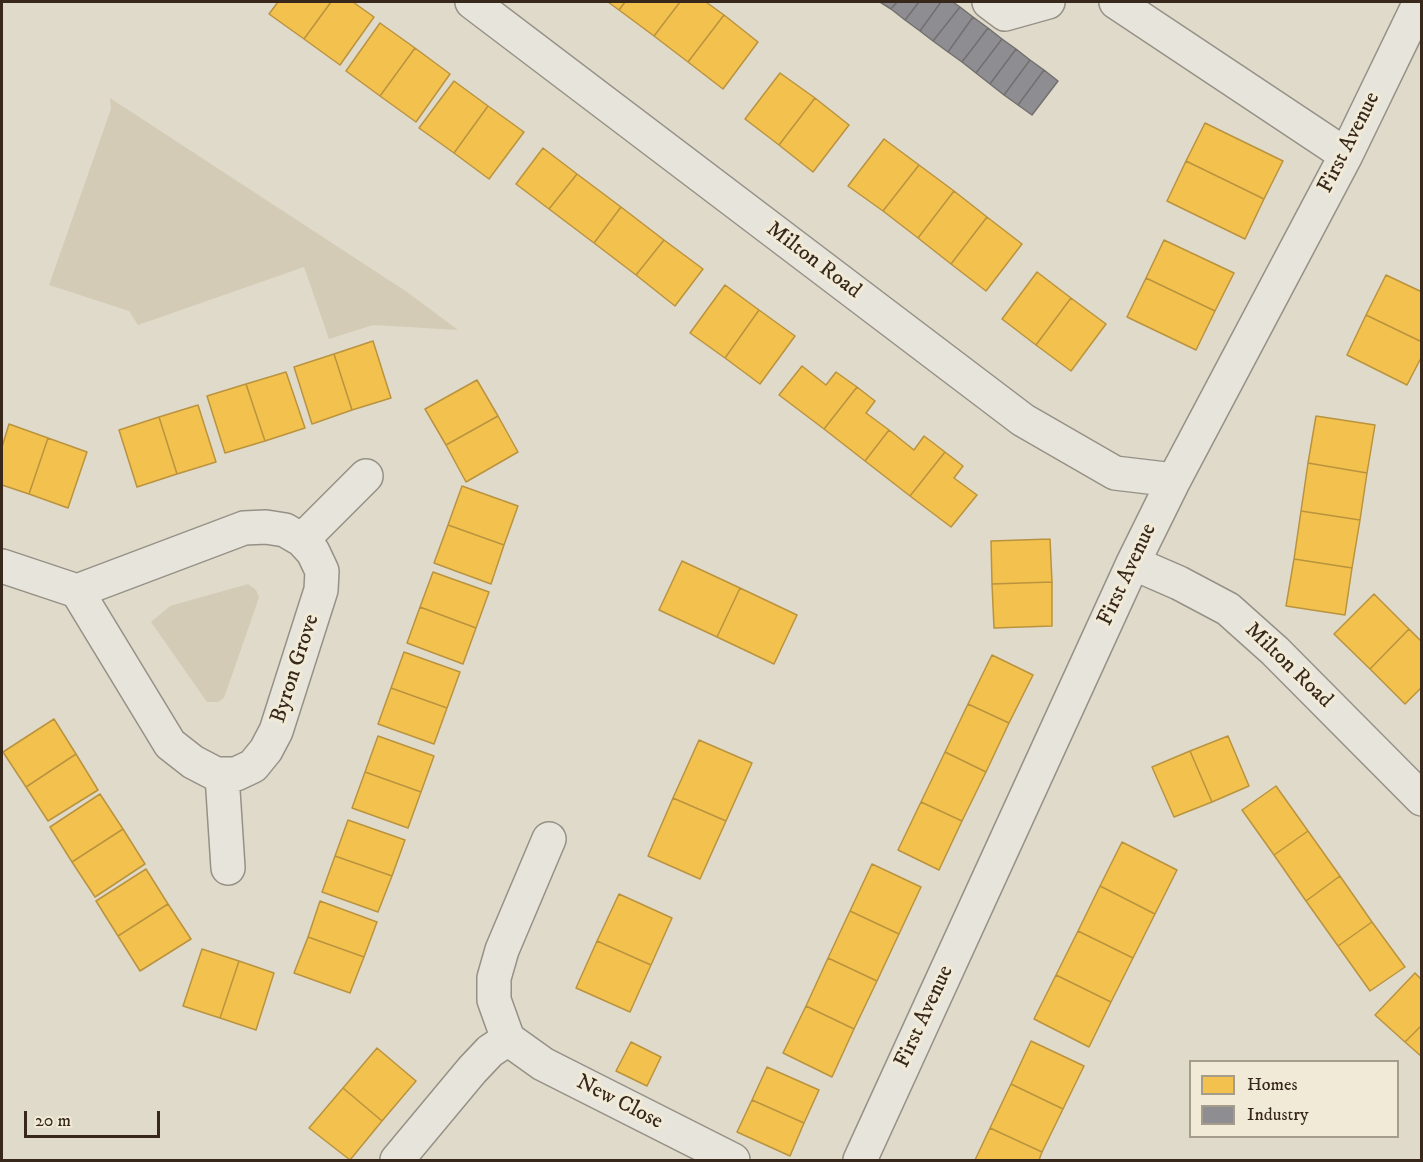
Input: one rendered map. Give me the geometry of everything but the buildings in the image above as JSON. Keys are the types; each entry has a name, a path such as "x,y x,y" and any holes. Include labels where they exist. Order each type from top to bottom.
{"street":[{"name":"Milton Road","path":"472,2 1023,420 1114,473 1174,480"},
{"path":"989,2 1005,14 1048,2"},
{"path":"1116,2 1318,139 1346,155"},
{"name":"First Avenue","path":"860,1161 1133,563 1174,480 1346,155 1420,2"},
{"path":"2,566 77,591 244,528 285,530 302,540 366,476"},
{"name":"Byron Grove","path":"222,775 236,774 253,766 266,750 276,731 314,618 321,590 322,571 313,552 302,540"},
{"name":"Milton Road","path":"1133,563 1179,583 1228,609 1275,651 1422,799"},
{"path":"77,591 170,744 193,762 222,775 228,868"},
{"path":"397,1161 478,1064 490,1051 508,1039 494,1000 494,978 502,950 549,839"},
{"name":"New Close","path":"508,1039 543,1064 733,1161"}],"shaded area":[{"path":"110,98 407,292 458,330 373,325 329,339 304,267 138,325 129,311 49,285 111,109"},
{"path":"248,584 256,590 259,597 255,609 224,698 218,702 207,702 151,622 170,606"}]}
